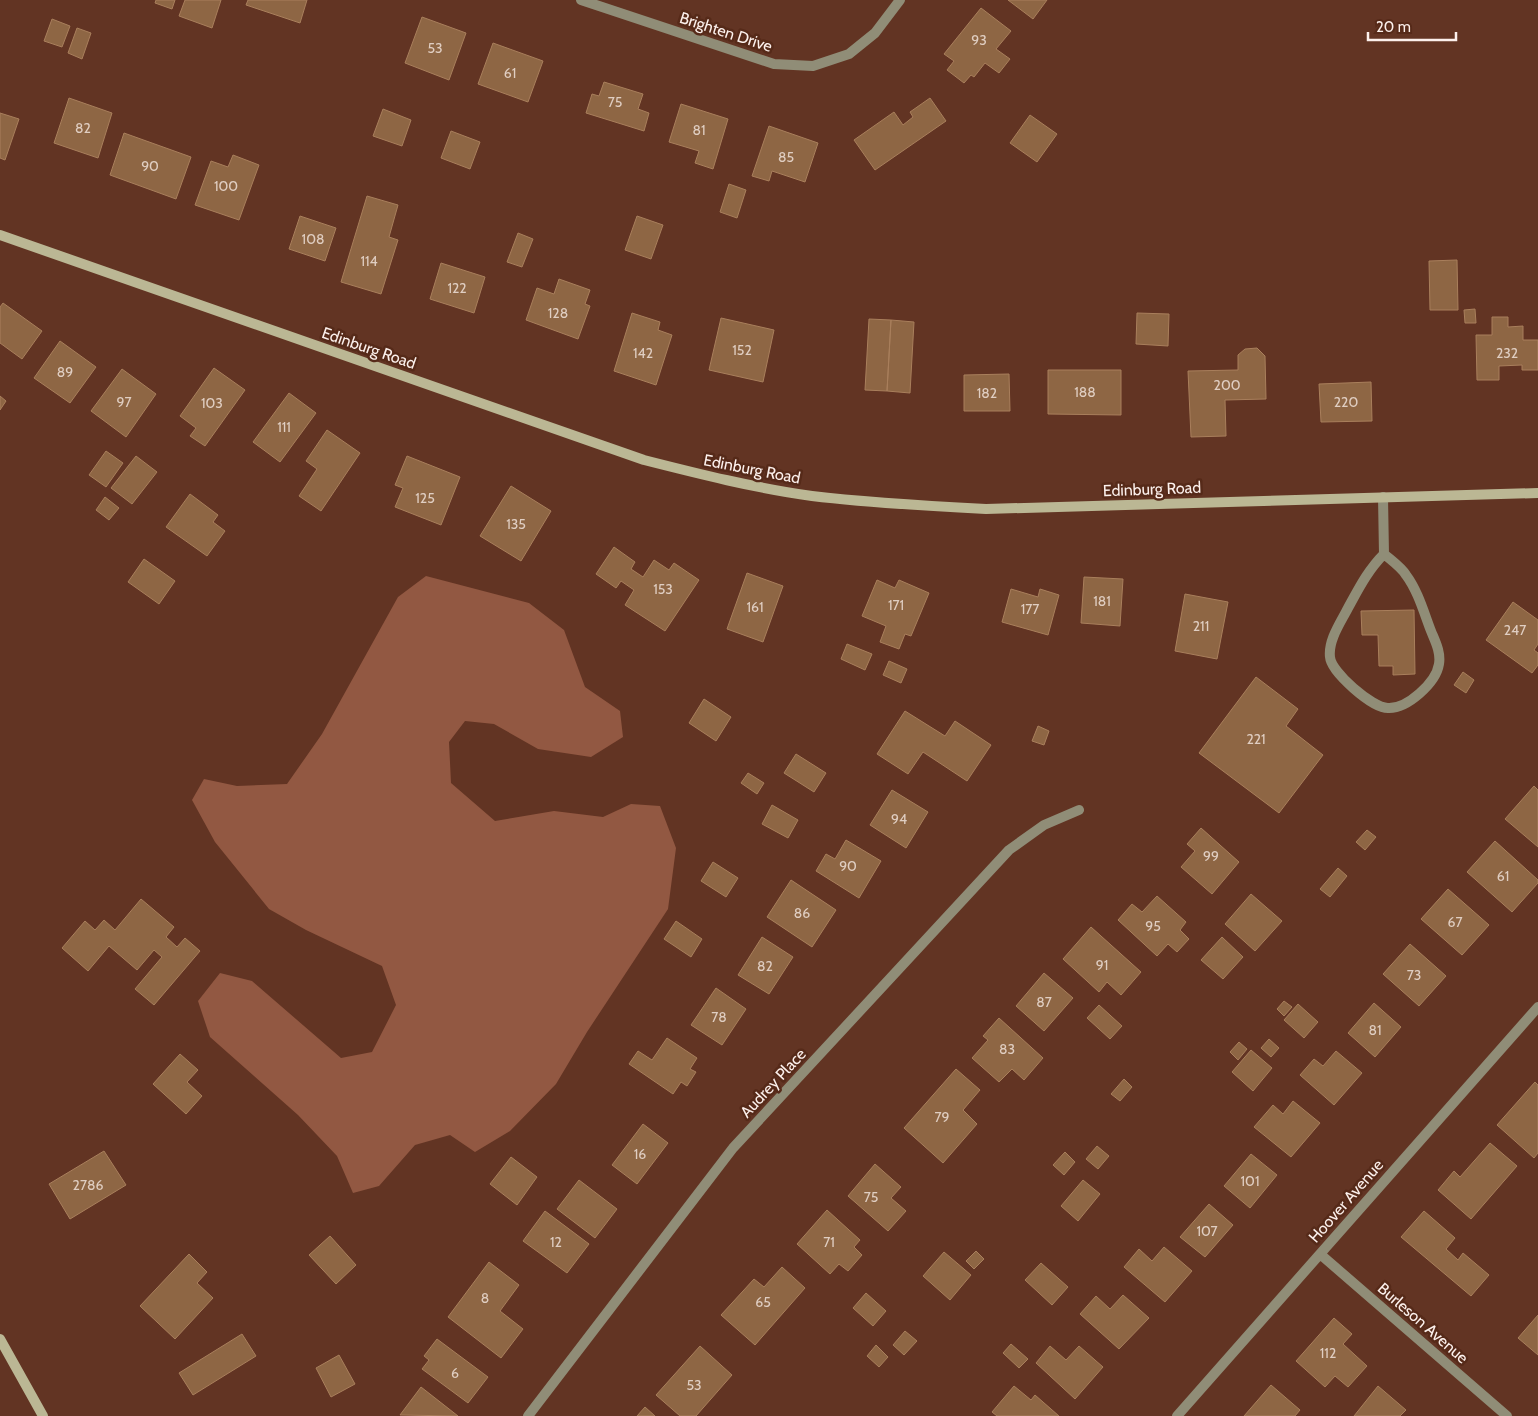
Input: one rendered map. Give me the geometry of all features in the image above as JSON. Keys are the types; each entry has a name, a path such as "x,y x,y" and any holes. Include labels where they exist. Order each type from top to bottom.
{"main road":[{"name":"Edinburg Road","path":"0,235 644,460 723,480 810,496 898,505 986,509 1538,493"},
{"path":"0,1339 43,1416"}],"street":[{"name":"Brighten Drive","path":"581,0 774,64 813,66 849,54 876,33 900,0"},
{"path":"1383,497 1384,554 1407,576 1439,650 1439,664 1434,678 1423,690 1399,706 1386,709 1368,699 1353,687 1340,674 1330,659 1331,645 1345,614 1364,578 1384,554"},
{"name":"Audrey Place","path":"528,1416 733,1148 1009,850 1044,825 1079,810"},
{"name":"Hoover Avenue","path":"1177,1416 1538,1007"},
{"name":"Burleson Avenue","path":"1320,1254 1507,1416"}],"shaded area":[{"path":"426,576 529,603 564,630 585,687 620,711 623,737 591,757 538,749 494,724 465,721 449,742 451,783 495,821 554,811 603,817 631,804 660,806 676,848 668,909 587,1032 556,1084 510,1131 475,1152 450,1135 415,1145 379,1186 353,1193 337,1156 298,1115 210,1037 198,1001 220,973 252,981 341,1058 372,1052 396,1005 382,966 306,930 269,909 215,842 192,800 204,779 237,786 287,784 322,734 398,597"}],"building":[{"path":"156,0 175,0 172,9 155,3"},
{"path":"185,0 221,0 212,28 179,16"},
{"path":"248,0 307,0 300,23 246,5"},
{"path":"1008,0 1047,0 1033,19"},
{"path":"981,8 1011,31 996,49 1010,59 999,73 985,63 974,77 971,75 964,83 947,70 954,61 944,54"},
{"path":"422,17 466,33 449,80 405,63"},
{"path":"52,19 70,26 62,47 44,41"},
{"path":"77,28 91,33 82,59 68,53"},
{"path":"493,43 543,61 528,102 478,84"},
{"path":"604,82 643,94 638,109 649,113 644,131 586,113 592,94 599,96"},
{"path":"69,98 112,113 98,158 54,143"},
{"path":"930,98 946,121 875,170 854,140 894,112 903,125 913,117 910,112"},
{"path":"681,104 728,119 713,169 695,163 699,151 669,142"},
{"path":"383,109 411,120 402,146 373,136"},
{"path":"0,113 19,119 5,160 0,158"},
{"path":"1030,115 1057,134 1037,162 1010,143"},
{"path":"769,126 818,143 805,182 772,171 769,181 752,176"},
{"path":"451,131 480,142 470,169 441,158"},
{"path":"124,133 191,157 176,199 110,175"},
{"path":"233,155 259,165 239,220 195,205 211,161 228,167"},
{"path":"729,184 746,190 737,218 720,212"},
{"path":"367,196 398,205 389,237 398,240 381,294 341,282"},
{"path":"300,216 336,228 325,261 289,249"},
{"path":"637,216 663,225 651,259 625,250"},
{"path":"518,233 533,239 522,267 507,262"},
{"path":"1457,260 1458,310 1430,310 1429,261"},
{"path":"441,263 485,277 474,313 430,299"},
{"path":"559,279 590,290 585,304 590,306 578,339 526,320 537,288 554,294"},
{"path":"3,303 42,331 22,359 0,343 0,307"},
{"path":"1475,309 1476,323 1465,323 1464,310"},
{"path":"632,313 660,322 658,330 672,335 656,385 614,371"},
{"path":"1137,313 1169,314 1168,346 1136,344"},
{"path":"1492,317 1508,317 1508,327 1523,326 1523,340 1538,340 1538,370 1522,370 1522,365 1499,366 1499,380 1477,380 1476,335 1492,335"},
{"path":"721,318 774,330 763,382 709,370"},
{"path":"869,319 891,320 887,391 865,390"},
{"path":"891,320 914,322 910,393 887,391"},
{"path":"60,341 96,367 70,403 34,378"},
{"path":"1257,348 1265,356 1266,399 1225,400 1226,436 1191,437 1188,371 1238,370 1238,355 1245,349"},
{"path":"214,368 245,390 205,446 190,436 196,428 180,416"},
{"path":"122,369 156,394 126,437 91,411"},
{"path":"1048,370 1121,370 1121,415 1048,414"},
{"path":"1009,374 1010,411 964,411 964,375"},
{"path":"1371,382 1372,421 1321,422 1319,384"},
{"path":"289,393 316,413 280,462 253,442"},
{"path":"0,396 6,401 0,410"},
{"path":"327,430 360,453 321,511 299,496 317,469 306,461"},
{"path":"106,451 123,463 106,487 89,475"},
{"path":"136,456 157,472 132,504 111,488"},
{"path":"407,456 460,477 441,525 395,507 403,488 395,485"},
{"path":"511,486 551,511 521,561 480,536"},
{"path":"190,494 218,515 213,522 225,531 207,556 166,527"},
{"path":"105,497 119,508 109,520 96,510"},
{"path":"614,547 635,562 631,569 643,577 654,560 669,570 674,563 699,580 665,631 625,605 634,590 621,581 616,588 596,574"},
{"path":"144,559 175,581 159,604 128,582"},
{"path":"747,573 783,586 763,642 727,629"},
{"path":"1084,577 1123,579 1120,626 1081,623"},
{"path":"877,580 895,588 899,580 929,593 911,636 905,634 899,649 880,642 886,626 862,616"},
{"path":"1011,589 1038,597 1040,589 1059,595 1048,635 1002,622"},
{"path":"1185,594 1228,602 1217,659 1175,651"},
{"path":"1513,602 1538,620 1538,644 1534,650 1538,653 1538,665 1532,673 1486,640"},
{"path":"1414,610 1415,674 1393,675 1393,666 1379,666 1378,635 1362,635 1361,611"},
{"path":"847,644 872,654 865,670 841,659"},
{"path":"889,661 907,669 901,683 883,675"},
{"path":"1463,672 1474,680 1466,693 1454,685"},
{"path":"1256,677 1298,709 1286,726 1323,755 1279,813 1199,753"},
{"path":"704,699 731,717 716,741 689,723"},
{"path":"905,711 945,736 955,721 991,745 967,781 923,752 908,774 877,754"},
{"path":"1038,726 1049,731 1044,745 1032,741"},
{"path":"796,754 826,773 814,792 784,773"},
{"path":"748,773 764,783 757,794 741,783"},
{"path":"1534,786 1538,790 1538,847 1505,819"},
{"path":"892,790 928,812 906,848 870,825"},
{"path":"772,805 798,820 788,838 762,824"},
{"path":"1201,828 1239,862 1212,894 1181,867 1195,851 1187,844"},
{"path":"1367,830 1376,837 1365,850 1356,842"},
{"path":"846,840 881,861 859,898 816,871 826,854 835,859"},
{"path":"1495,841 1538,880 1538,883 1512,912 1467,872"},
{"path":"713,862 738,878 726,897 701,881"},
{"path":"1338,868 1347,876 1330,897 1320,889"},
{"path":"791,880 836,910 812,947 767,917"},
{"path":"1448,889 1489,925 1462,955 1421,919"},
{"path":"1251,894 1282,921 1255,951 1225,924"},
{"path":"1157,896 1186,922 1180,930 1189,939 1177,952 1168,944 1157,956 1118,920 1132,904 1142,912"},
{"path":"141,899 174,927 166,937 177,947 185,938 200,951 154,1005 135,989 162,957 154,950 137,970 109,946 88,971 62,948 85,921 95,930 104,920 115,930"},
{"path":"676,921 702,939 691,957 664,939"},
{"path":"1091,927 1141,972 1121,995 1107,982 1099,992 1063,959"},
{"path":"762,937 793,957 769,994 738,975"},
{"path":"1222,937 1243,957 1223,979 1201,960"},
{"path":"1410,944 1446,976 1419,1006 1383,974"},
{"path":"1044,973 1073,998 1044,1031 1016,1006"},
{"path":"716,988 746,1009 722,1045 691,1025"},
{"path":"1284,1001 1292,1007 1284,1016 1277,1009"},
{"path":"1374,1003 1401,1027 1375,1057 1348,1033"},
{"path":"1298,1004 1318,1022 1304,1038 1284,1020"},
{"path":"1099,1005 1122,1026 1110,1039 1087,1018"},
{"path":"999,1018 1043,1058 1024,1080 1012,1069 999,1082 972,1058 988,1040 983,1036"},
{"path":"667,1038 697,1058 690,1069 696,1072 687,1086 681,1082 673,1094 629,1064 638,1051 652,1060"},
{"path":"1269,1039 1279,1048 1271,1057 1261,1048"},
{"path":"1239,1042 1247,1049 1238,1060 1230,1052"},
{"path":"1251,1050 1272,1068 1253,1091 1232,1072"},
{"path":"1336,1051 1362,1073 1334,1105 1300,1075 1314,1059 1323,1066"},
{"path":"180,1054 198,1070 187,1082 202,1096 186,1114 153,1084"},
{"path":"956,1069 980,1090 963,1110 977,1124 943,1163 904,1128"},
{"path":"1124,1079 1132,1087 1120,1101 1111,1094"},
{"path":"1535,1082 1538,1085 1538,1153 1534,1158 1497,1125"},
{"path":"1293,1101 1320,1123 1291,1157 1254,1127 1273,1105 1283,1114"},
{"path":"643,1124 668,1143 637,1184 612,1165"},
{"path":"1490,1143 1517,1166 1471,1219 1438,1190 1454,1171 1460,1177"},
{"path":"1097,1146 1109,1156 1098,1169 1086,1159"},
{"path":"104,1151 126,1185 70,1219 49,1184"},
{"path":"1065,1152 1075,1162 1064,1175 1053,1165"},
{"path":"1251,1154 1277,1175 1250,1208 1224,1186"},
{"path":"511,1157 537,1177 517,1205 490,1184"},
{"path":"875,1164 901,1187 891,1198 906,1211 888,1231 848,1196"},
{"path":"579,1180 617,1209 595,1238 557,1209"},
{"path":"1083,1180 1100,1194 1078,1221 1061,1206"},
{"path":"1209,1204 1233,1225 1205,1257 1180,1237"},
{"path":"827,1210 860,1240 854,1247 862,1255 848,1271 839,1264 830,1274 797,1244"},
{"path":"545,1211 589,1244 567,1273 523,1241"},
{"path":"1424,1211 1455,1238 1446,1249 1458,1260 1463,1253 1489,1275 1471,1296 1401,1237"},
{"path":"330,1236 356,1265 336,1284 309,1255"},
{"path":"1164,1247 1192,1271 1165,1302 1124,1267 1139,1249 1152,1261"},
{"path":"976,1251 984,1259 974,1269 966,1261"},
{"path":"944,1252 971,1275 950,1300 923,1276"},
{"path":"189,1254 207,1272 197,1283 213,1298 175,1339 140,1306"},
{"path":"489,1262 519,1285 500,1311 523,1329 501,1358 448,1317"},
{"path":"1041,1263 1068,1287 1052,1305 1025,1280"},
{"path":"782,1267 805,1288 755,1345 721,1315 754,1279 764,1287"},
{"path":"866,1293 886,1311 873,1326 853,1308"},
{"path":"1123,1295 1149,1318 1119,1349 1080,1314 1096,1296 1110,1309"},
{"path":"1538,1315 1538,1355 1518,1338"},
{"path":"1334,1318 1352,1334 1343,1344 1367,1366 1348,1387 1335,1376 1325,1387 1296,1361"},
{"path":"905,1331 917,1341 904,1355 893,1345"},
{"path":"242,1334 256,1356 193,1395 179,1373"},
{"path":"437,1339 488,1377 468,1403 422,1369 429,1360 424,1356"},
{"path":"1011,1344 1028,1359 1019,1368 1003,1353"},
{"path":"876,1345 888,1357 879,1367 867,1356"},
{"path":"700,1346 732,1375 696,1416 680,1416 656,1395"},
{"path":"1050,1346 1066,1360 1079,1346 1103,1367 1075,1399 1036,1363"},
{"path":"339,1355 355,1384 331,1397 316,1368"},
{"path":"1271,1385 1300,1410 1295,1416 1244,1416"},
{"path":"1014,1386 1031,1400 1035,1395 1059,1416 997,1416 992,1412"},
{"path":"1378,1386 1406,1410 1400,1416 1354,1416"},
{"path":"421,1387 458,1416 400,1415"},
{"path":"645,1407 655,1416 637,1416"}]}
